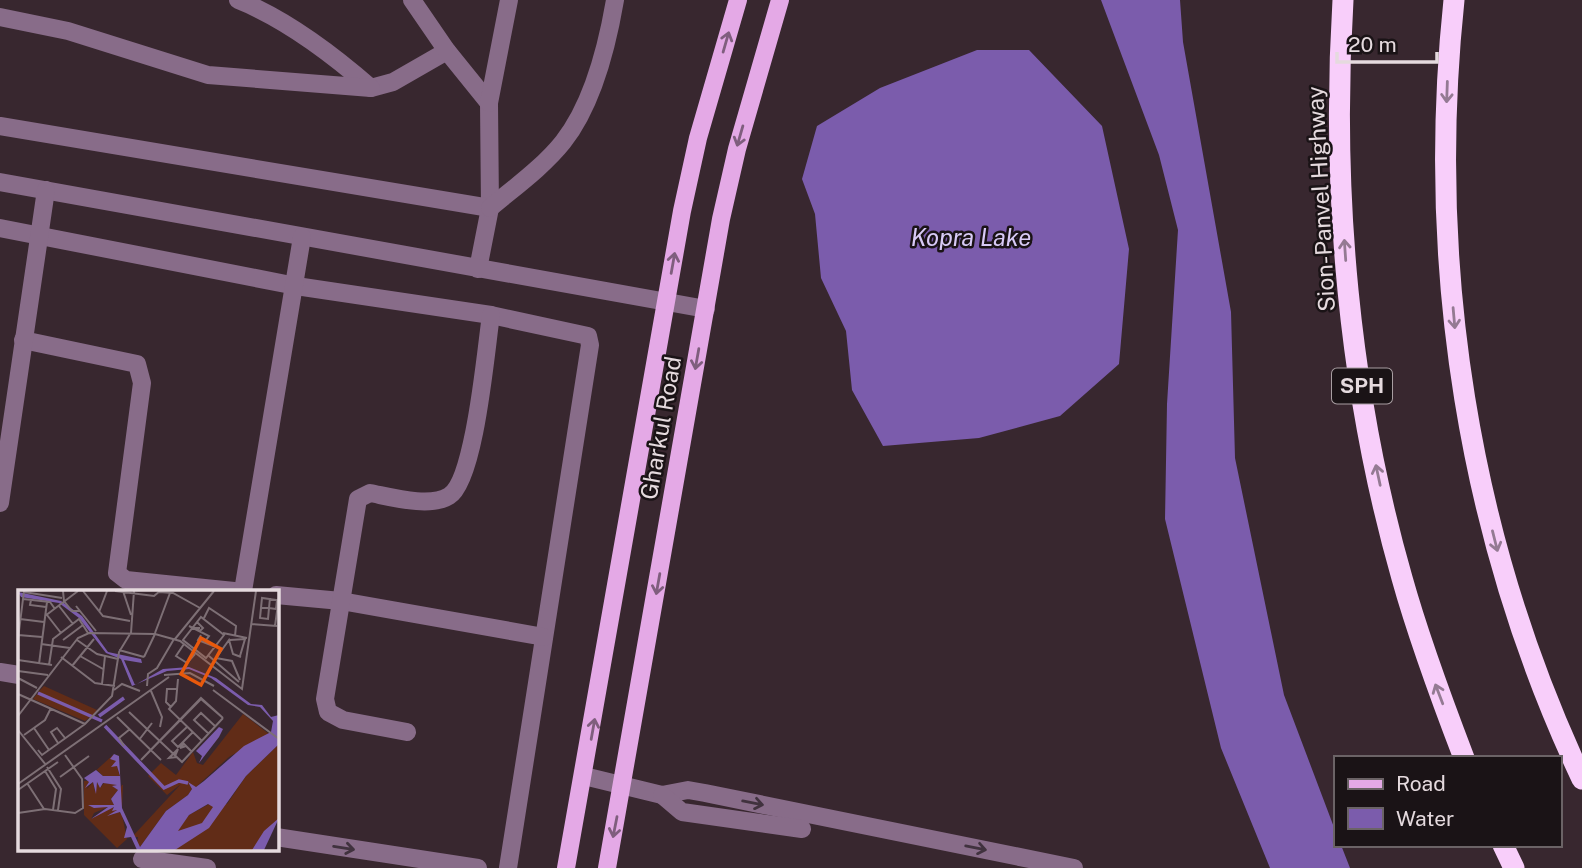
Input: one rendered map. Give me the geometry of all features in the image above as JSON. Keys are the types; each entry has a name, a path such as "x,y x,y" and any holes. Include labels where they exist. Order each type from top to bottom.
{"highway":[{"name":"Sion-Panvel Highway","path":"1343,0 1339,148 1345,257 1358,363 1376,471 1401,576 1434,680 1463,756"},
{"path":"1454,0 1445,148 1448,250 1457,351 1474,451 1497,550 1528,647 1582,779"},
{"path":"1504,847 1514,868"}],"main road":[{"name":"Gharkul Road","path":"566,868 698,138 738,0"},
{"name":"Gharkul Road","path":"607,868 737,149 780,0"}],"street":[{"path":"238,0 259,8 300,35 342,63 371,88"},
{"path":"412,0 446,51 489,103"},
{"path":"478,269 490,208 489,103 509,0"},
{"path":"0,126 490,208 537,168 569,131 581,111 608,41 615,0"},
{"path":"0,17 68,31 208,75 371,88 393,82 446,51"},
{"path":"0,182 706,309"},
{"path":"0,503 46,190"},
{"path":"0,228 296,286 491,315 575,331 588,336 590,345 508,868"},
{"path":"244,590 302,237"},
{"path":"407,732 343,720 328,712 325,699 358,499 370,493 417,502 449,497 462,482 471,451 491,315"},
{"path":"23,340 137,364 142,383 117,573 126,580 224,590"},
{"path":"278,595 341,601 544,637"},
{"path":"0,672 18,675"},
{"path":"584,776 662,794 688,790 705,793 1074,868"},
{"path":"702,815 705,793"},
{"path":"662,794 682,812 802,829"},
{"path":"278,837 478,868"},
{"path":"142,858 207,868"}],"water":[{"path":"1101,0 1180,0 1183,42 1231,312 1235,458 1284,695 1334,827 1334,847 1342,847 1350,868 1270,868 1221,748 1165,519 1167,404 1178,230 1159,155"},
{"name":"Kopra Lake","path":"977,50 1029,50 1102,126 1129,249 1119,364 1060,416 979,438 883,446 852,390 846,331 821,278 815,214 802,179 817,126 880,88"}]}
